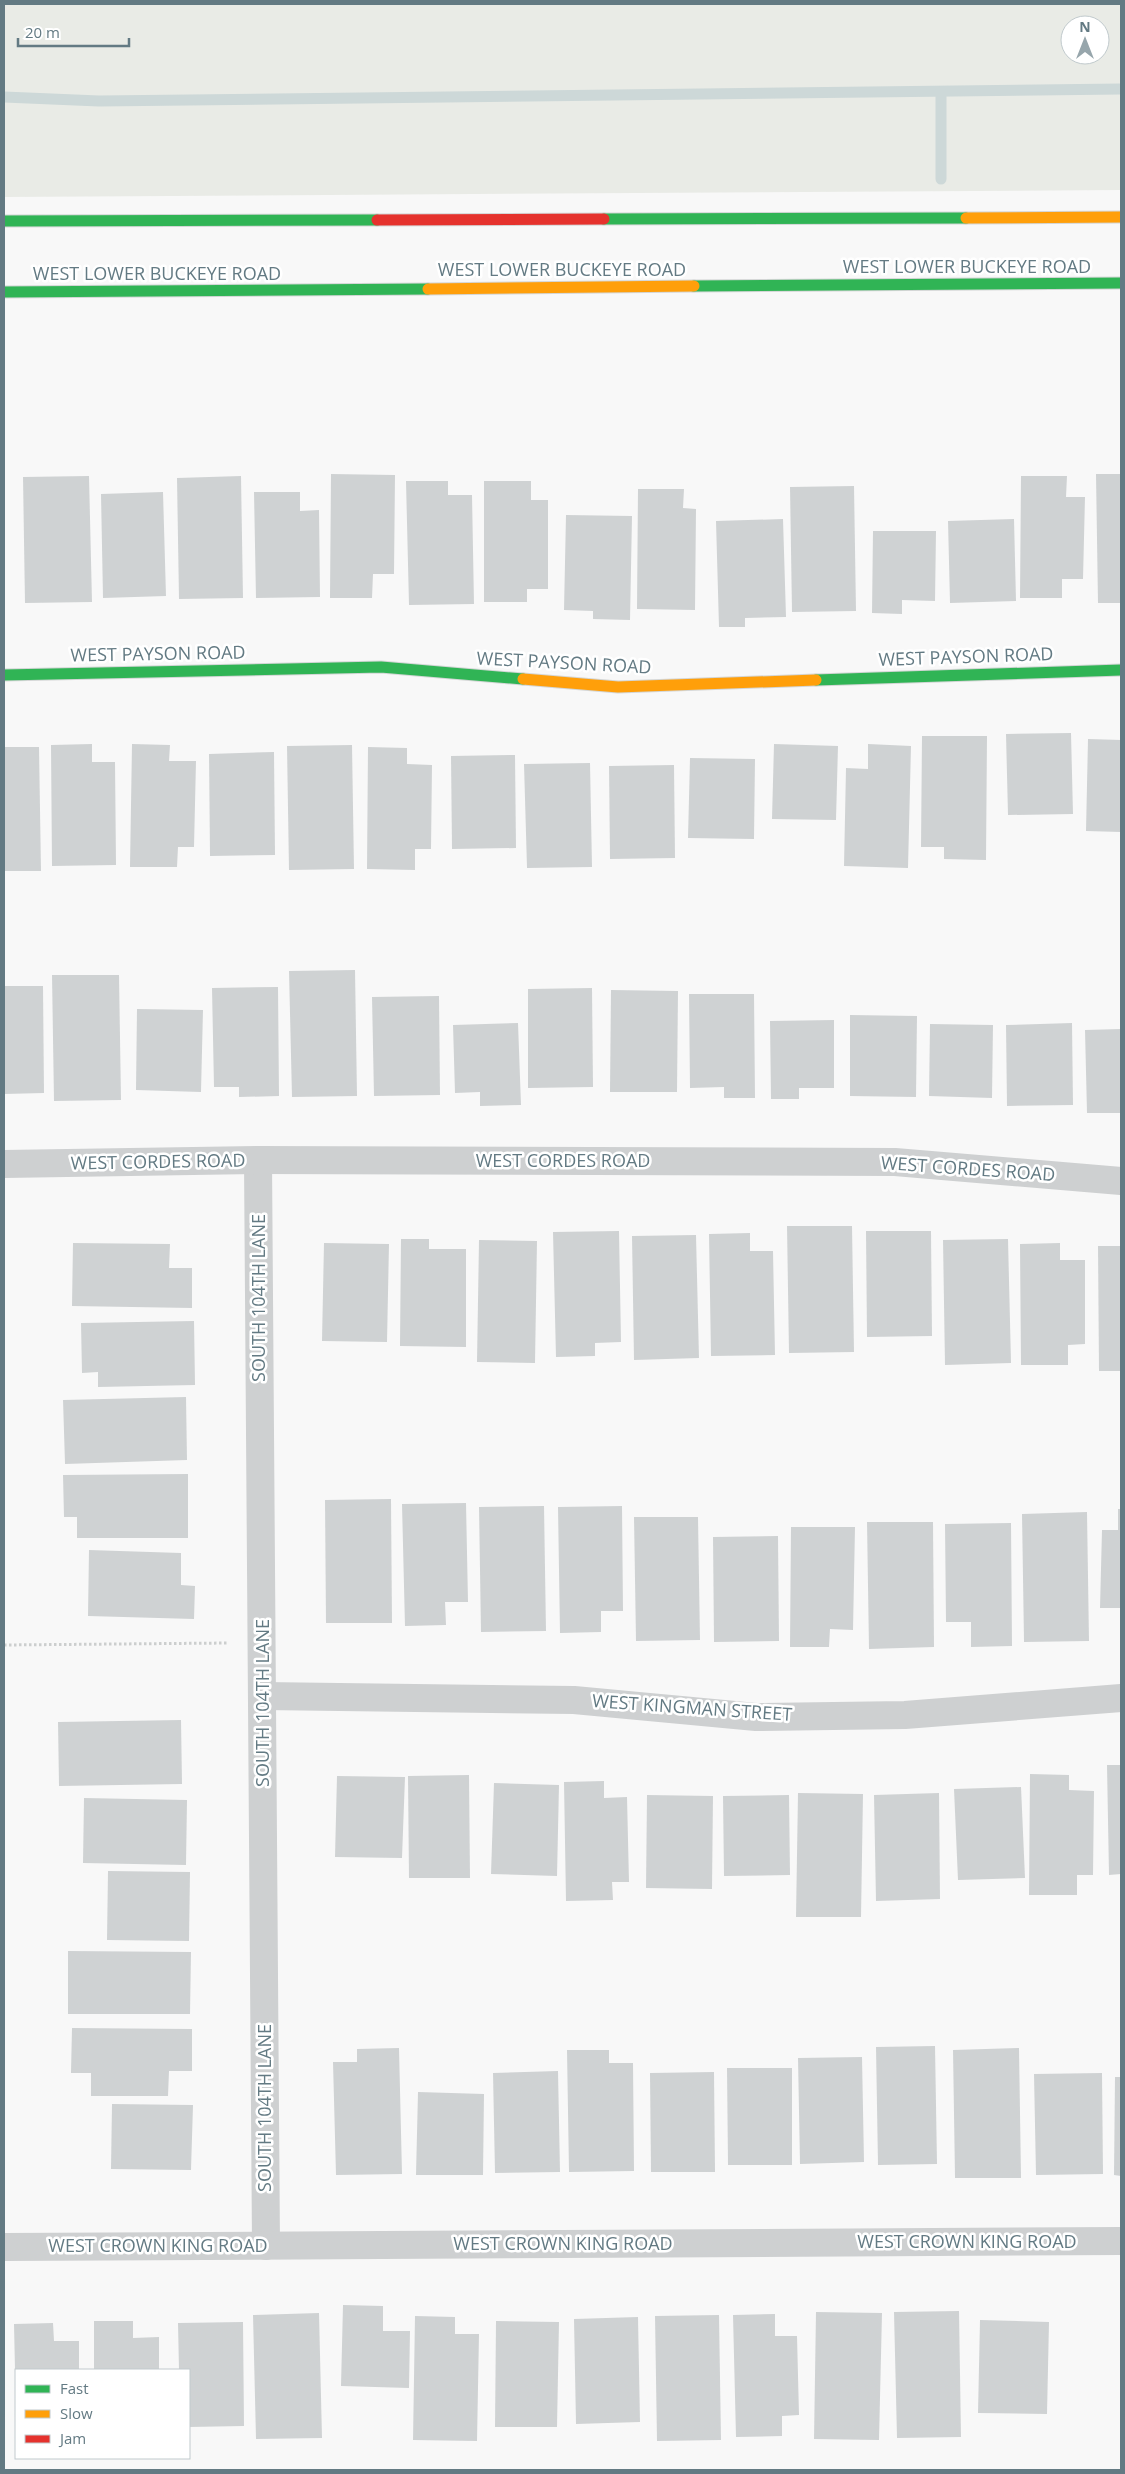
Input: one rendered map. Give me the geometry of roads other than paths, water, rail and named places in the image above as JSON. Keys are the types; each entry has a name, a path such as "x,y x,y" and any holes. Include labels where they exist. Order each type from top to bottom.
{"main road":[{"path":"4,221 1121,217"},
{"name":"WEST LOWER BUCKEYE ROAD","path":"4,292 1121,283"},
{"name":"WEST PAYSON ROAD","path":"4,675 381,667 618,687 1121,670"}],"street":[{"name":"WEST CORDES ROAD","path":"4,1164 258,1160 895,1162 1121,1181"},
{"name":"SOUTH 104TH LANE","path":"258,1160 266,2246"},
{"name":"WEST KINGMAN STREET","path":"263,1696 574,1700 756,1717 906,1715 1121,1698"},
{"name":"WEST CROWN KING ROAD","path":"4,2247 1121,2241"}],"waterway":[{"path":"4,97 99,101 1121,89"},
{"path":"941,92 941,179"}]}
